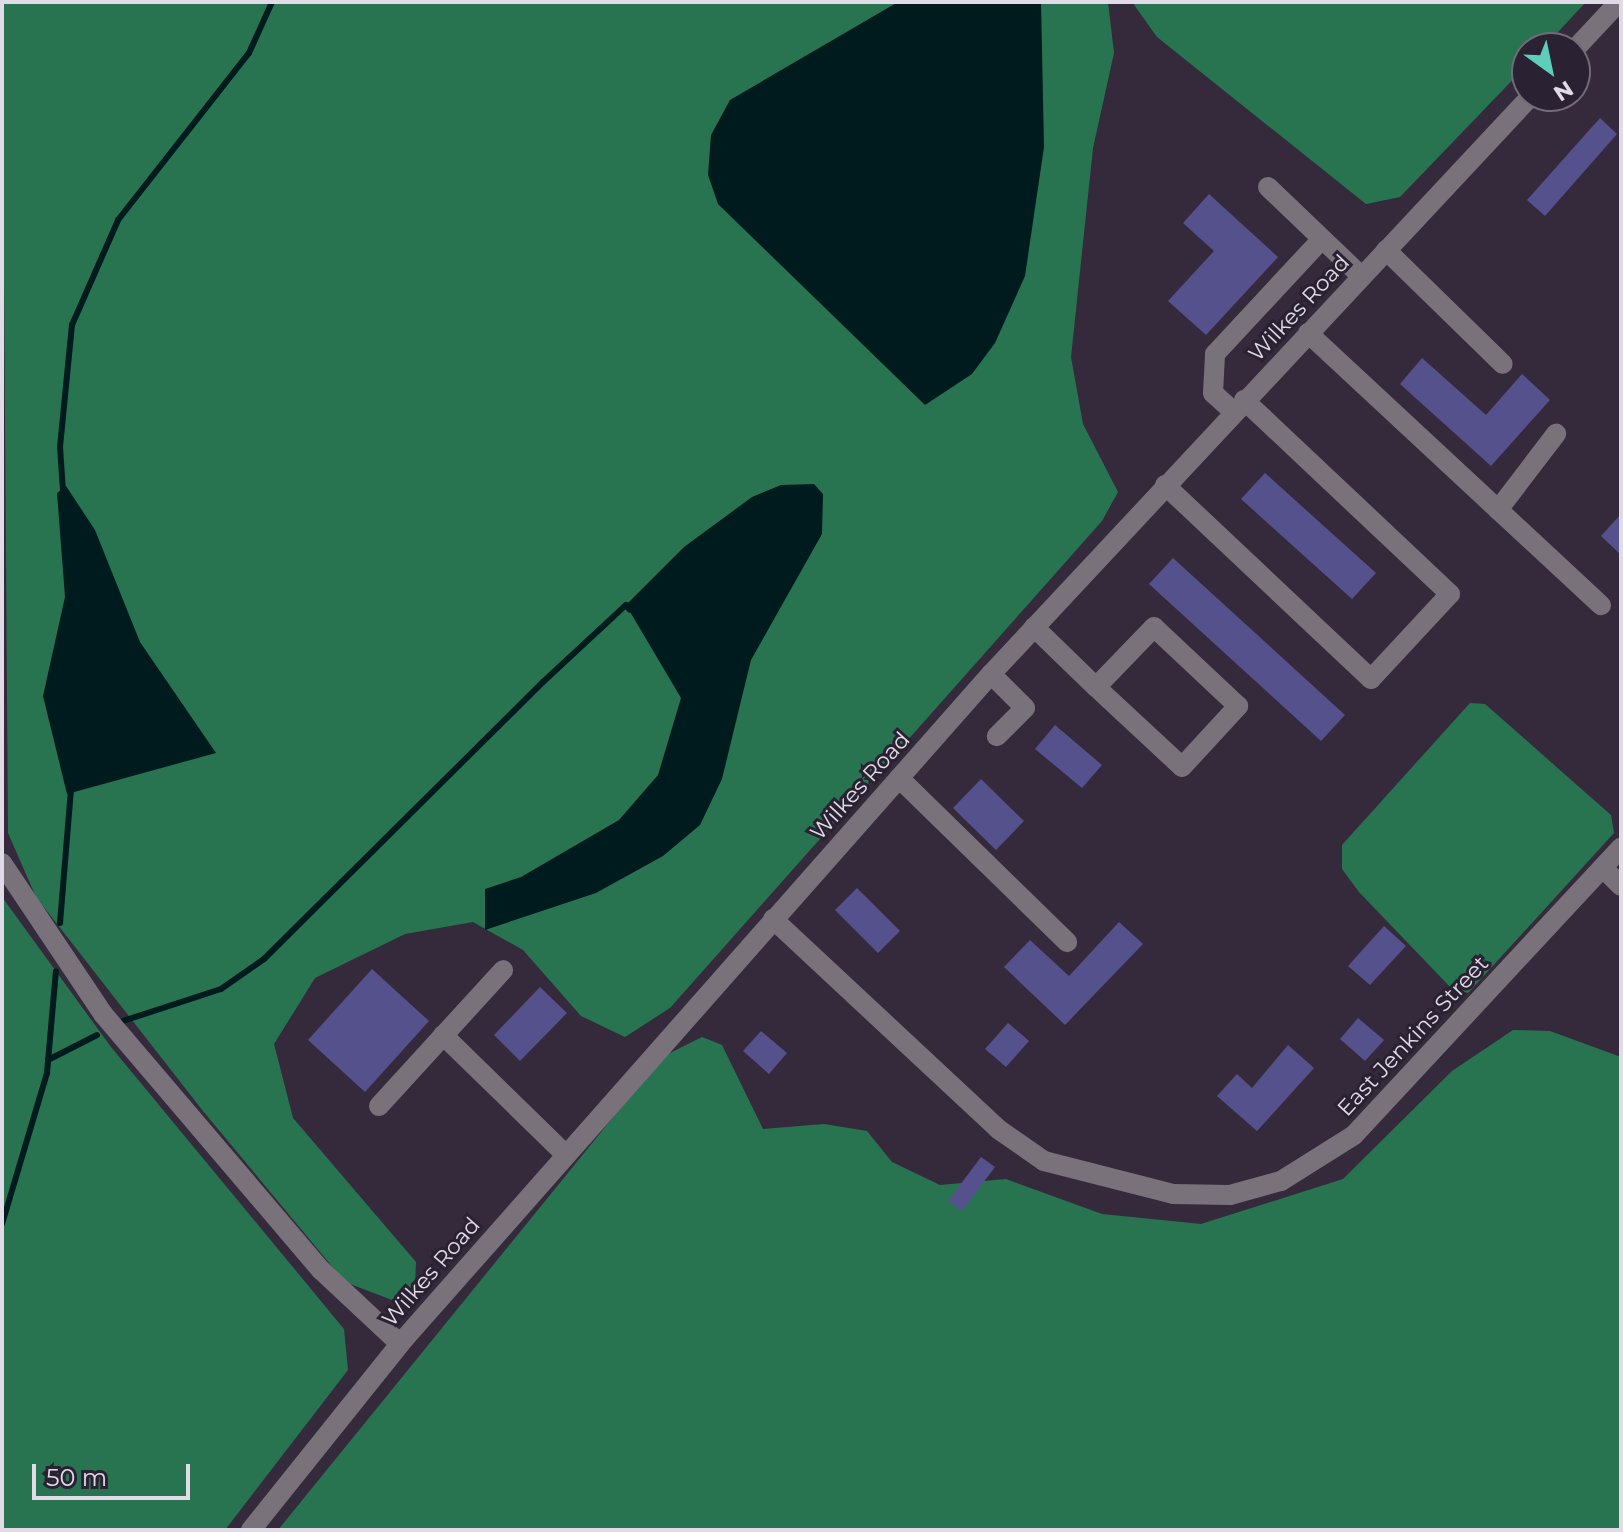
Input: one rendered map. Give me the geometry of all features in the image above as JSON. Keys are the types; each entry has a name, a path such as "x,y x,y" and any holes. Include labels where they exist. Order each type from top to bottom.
{"street":[{"path":"1591,32 1619,2"},
{"name":"Wilkes Road","path":"251,1530 400,1344 991,674 1516,112"},
{"path":"1268,187 1361,276"},
{"path":"1165,485 1371,679 1450,594 1239,406 1213,393 1215,354 1322,239"},
{"path":"1386,250 1503,364"},
{"path":"1308,333 1601,605"},
{"path":"1498,510 1556,434"},
{"path":"1034,627 1096,687 1182,767 1238,706 1154,627 1096,687"},
{"path":"991,674 1025,708 997,736"},
{"path":"899,778 1067,942"},
{"name":"East Jenkins Street","path":"773,919 998,1129 1044,1161 1173,1194 1230,1195 1281,1181 1354,1135 1621,848"},
{"path":"2,863 103,1014 321,1270 400,1344"},
{"path":"1603,868 1621,886"},
{"path":"379,1106 503,970"},
{"path":"443,1035 566,1155"}],"green space":[{"path":"2,2 1108,2 1114,53 1093,148 1071,357 1083,424 1118,492 1102,521 670,1008 625,1037 581,1016 523,950 473,922 405,934 315,978 274,1044 293,1118 416,1262 415,1285 392,1300 345,1282 203,1111 36,897 8,833"},
{"path":"1132,2 1586,2 1558,32 1511,32 1511,82 1400,197 1366,204 1157,37"},
{"path":"1470,703 1485,704 1611,815 1614,833 1468,993 1452,989 1359,892 1342,869 1342,845"},
{"path":"2,897 111,1047 344,1329 348,1370 225,1530 2,1530"},
{"path":"1513,1030 1550,1031 1621,1057 1621,1530 278,1530 662,1057 702,1037 722,1045 763,1129 824,1124 867,1131 892,1162 940,1185 1006,1179 1102,1214 1201,1224 1343,1179 1452,1071"}],"shaded area":[{"path":"898,2 1041,2 1044,147 1025,276 995,343 972,374 925,405 718,204 708,175 711,135 730,100"},
{"path":"814,484 823,494 822,534 751,660 722,779 700,825 663,856 596,893 485,930 485,889 521,877 619,820 658,775 681,698 626,605 684,547 752,497 781,485"},
{"path":"66,486 95,530 140,642 216,753 67,794 43,696 65,597 57,493"}],"building":[{"path":"1600,118 1617,134 1545,216 1527,200"},
{"path":"1209,194 1278,257 1206,335 1168,301 1214,251 1183,223"},
{"path":"1422,358 1486,415 1522,374 1550,400 1491,466 1400,384"},
{"path":"1265,473 1376,573 1352,599 1241,499"},
{"path":"1621,514 1621,555 1601,536"},
{"path":"1173,558 1345,715 1321,741 1149,584"},
{"path":"1055,725 1102,765 1082,788 1035,749"},
{"path":"981,779 1024,821 996,850 953,808"},
{"path":"857,888 900,931 878,953 835,910"},
{"path":"1119,922 1143,944 1065,1025 1004,967 1030,940 1069,976"},
{"path":"1384,926 1406,946 1370,985 1348,966"},
{"path":"372,969 429,1021 365,1092 308,1040"},
{"path":"540,987 567,1013 520,1061 494,1035"},
{"path":"1358,1018 1384,1040 1365,1061 1340,1039"},
{"path":"1008,1023 1029,1041 1006,1067 985,1049"},
{"path":"761,1031 787,1053 769,1074 743,1051"},
{"path":"1288,1045 1314,1068 1257,1131 1217,1096 1237,1074 1252,1088"},
{"path":"981,1157 995,1167 962,1211 948,1201"}],"waterway":[{"path":"63,491 60,447 72,325 118,220 249,53 272,2"},
{"path":"123,1021 221,989 264,959 543,682 626,605 630,610"},
{"path":"60,923 71,788"},
{"path":"2,1224 47,1073 56,971"},
{"path":"48,1060 97,1035"}]}
